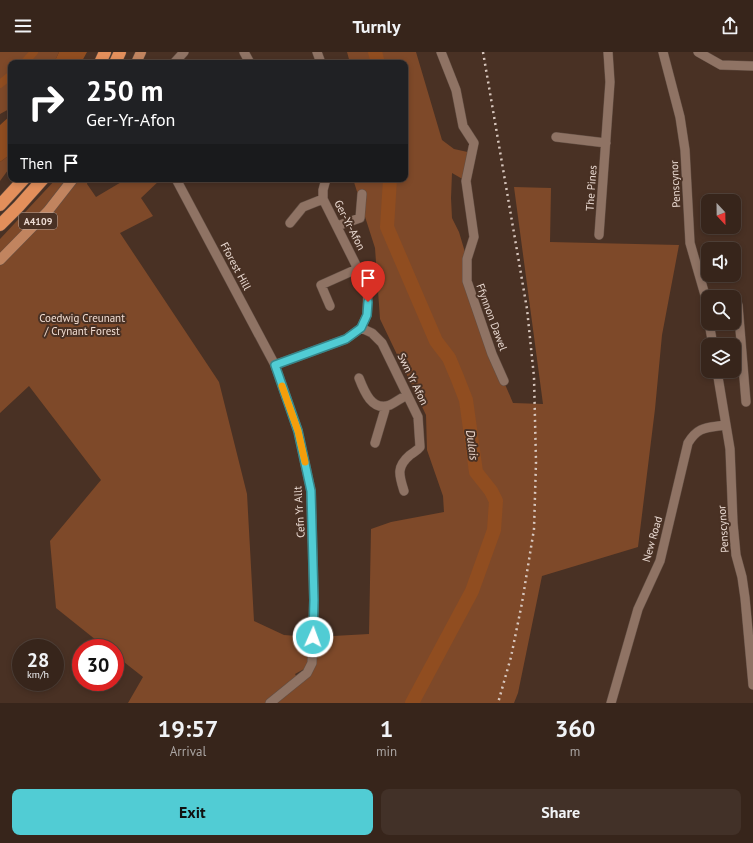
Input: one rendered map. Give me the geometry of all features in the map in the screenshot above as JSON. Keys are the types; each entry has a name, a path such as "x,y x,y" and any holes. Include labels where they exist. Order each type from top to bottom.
{"highway":[{"path":"0,204 21,182"},
{"path":"0,225 40,182"}],"main road":[{"name":"A4109","path":"0,260 48,211 71,182"}],"street":[{"path":"177,60 184,52"},
{"name":"Ffynnon Dawel","path":"441,52 456,90 463,126 474,143 466,180 474,237 467,259 467,281 492,354 504,381"},
{"name":"The Pines","path":"599,235 610,82 608,52"},
{"name":"Penscynor","path":"663,52 680,117 685,150 690,243 704,290"},
{"path":"698,52 721,66 753,66"},
{"path":"556,136 606,143"},
{"name":"Fforest Hill","path":"178,182 275,365"},
{"name":"Ger-Yr-Afon","path":"325,182 323,199 359,268 368,289 367,315 361,328"},
{"path":"337,226 360,218 362,194"},
{"path":"290,223 303,207 323,199"},
{"path":"330,306 321,285 359,268"},
{"path":"275,365 346,339 361,328"},
{"name":"Swn Yr Afon","path":"361,328 372,333 382,343 418,417 421,444 417,450 406,459 400,469 399,475 404,491"},
{"path":"740,330 746,402"},
{"name":"Cefn Yr Allt","path":"270,703 307,673 312,663 314,600 311,491 298,431 275,365"},
{"path":"359,378 365,394 377,405 390,405 407,395"},
{"name":"Penscynor","path":"718,378 730,450 733,529 736,555 742,577 752,652 753,685"},
{"path":"375,442 386,406"},
{"name":"New Road","path":"610,703 638,609 660,561 688,443 693,434 700,430 725,425"}],"green space":[{"path":"0,52 59,52 55,60 8,60 8,110 0,114"},
{"name":"Coedwig Creunant / Crynant Forest","path":"347,52 416,52 442,140 454,149 472,153 466,181 452,173 452,218 459,232 467,259 467,281 492,354 513,403 543,404 514,187 551,188 550,242 679,245 662,335 655,409 638,547 542,576 518,693 514,703 128,703 143,677 124,662 124,639 95,639 56,608 50,541 101,480 29,386 0,413 0,239 53,182 87,182 87,184 96,197 121,182 158,182 141,198 153,216 120,233 219,382 247,494 254,621 284,635 311,637 311,661 304,669 295,674 300,683 310,673 314,663 315,637 369,634 371,529 391,522 444,512 443,496 427,450 426,415 380,319 375,248 354,182 408,182 408,60 349,60"},
{"path":"8,156 8,170 0,181 0,162"}],"shaded area":[{"path":"59,52 87,52 83,60 55,60"},
{"path":"8,118 8,156 0,162 0,125"}],"waterway":[{"path":"27,60 34,52"},
{"name":"Dulais","path":"375,52 377,60"},
{"path":"0,84 8,77"},
{"name":"Dulais","path":"390,182 387,227 436,341 449,358 457,377 466,400 476,472 491,491 496,501 494,530 472,591 412,703"}],"railway":[{"path":"483,52 527,309 534,377 536,462 534,529 522,603 511,657 498,703"}],"slow traffic":[{"path":"282,386 298,431 305,462"}],"route":[{"path":"313,637 314,600 311,491 298,431 275,365 346,339 361,328 367,315 368,302"}]}
